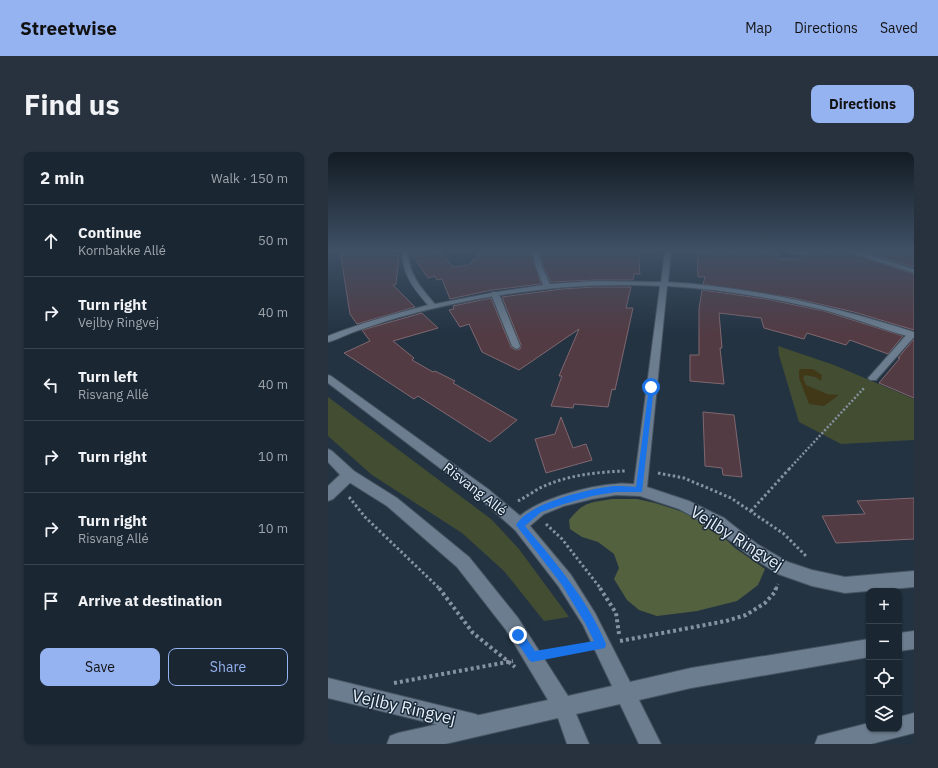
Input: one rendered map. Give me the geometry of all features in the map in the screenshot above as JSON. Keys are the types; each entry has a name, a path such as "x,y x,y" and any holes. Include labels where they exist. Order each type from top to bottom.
{"street":[{"path":"411,279 433,306"},
{"path":"544,279 547,286"},
{"path":"640,490 665,279"},
{"path":"328,339 433,306 547,286 604,283 664,284 711,287 795,301 876,322 913,335 873,378"},
{"path":"495,294 516,346"},
{"name":"Risvang Allé","path":"328,378 483,493 520,525 565,581 589,619 626,692 650,744"},
{"path":"328,454 349,475 392,502 463,562 512,624 563,706 578,744"},
{"path":"328,495 349,475"},
{"name":"Vejlby Ringvej","path":"520,525 539,510 563,501 616,489 640,490 684,505 719,523 752,549 784,568 812,578 844,585 914,579"},
{"path":"902,642 914,640"},
{"name":"Vejlby Ringvej","path":"398,744 691,678 866,649"},
{"name":"Vejlby Ringvej","path":"328,688 480,725"},
{"path":"902,726 914,723"},
{"path":"826,744 877,732"}],"path":[{"path":"751,511 873,378"},
{"path":"338,484 365,517 439,588 473,633 520,671"},
{"path":"389,683 726,622 746,615 765,603 775,592 784,568"}],"green space":[{"path":"778,346 834,365 914,399 914,440 841,444 799,422 779,355"},
{"path":"328,397 491,519 519,549 569,617 544,621 504,571 462,533 372,475 328,436"},
{"path":"612,499 637,499 655,503 680,511 701,521 765,569 758,585 737,601 697,611 657,616 639,610 627,600 614,579 619,568 614,554 598,542 582,537 570,529 569,520 583,506 593,502"}],"sand":[{"path":"813,369 822,375 821,381 815,377 805,375 803,378 806,385 827,394 839,395 824,406 809,404 799,378 799,370"}],"building":[{"path":"344,279 397,279 396,284 393,285 415,307 357,324 350,314"},
{"path":"436,279 539,279 541,284 492,290 450,299 442,279 437,280"},
{"path":"549,279 633,279 633,280 551,282"},
{"path":"705,279 914,279 914,330 854,312 793,298 703,284"},
{"path":"631,287 626,308 633,308 615,390 612,389 608,407 574,404 573,408 551,406 562,376 559,376 579,329 519,370 482,352 469,324 460,327 449,310 454,309 453,306 491,298 511,347 516,350 520,349 521,345 502,297 562,289"},
{"path":"702,290 766,299 824,311 903,336 888,354 850,340 846,345 807,333 804,339 764,328 761,318 719,313 722,348 720,348 724,384 690,381 690,355 699,355 699,309"},
{"path":"422,313 438,328 393,341 414,358 412,360 433,372 435,371 455,381 453,383 517,420 490,442 418,396 414,399 344,353 370,341 362,330"},
{"path":"914,339 914,398 879,383"},
{"path":"703,412 734,415 742,477 723,475 722,468 705,466"},
{"path":"561,417 573,448 586,444 592,460 546,473 535,439 555,434"},
{"path":"914,498 914,539 836,543 822,516 865,514 857,501"}],"route":[{"path":"518,635 532,657 601,644 589,619 565,581 520,525 539,510 563,501 592,493 616,489 640,490 651,387"}]}
